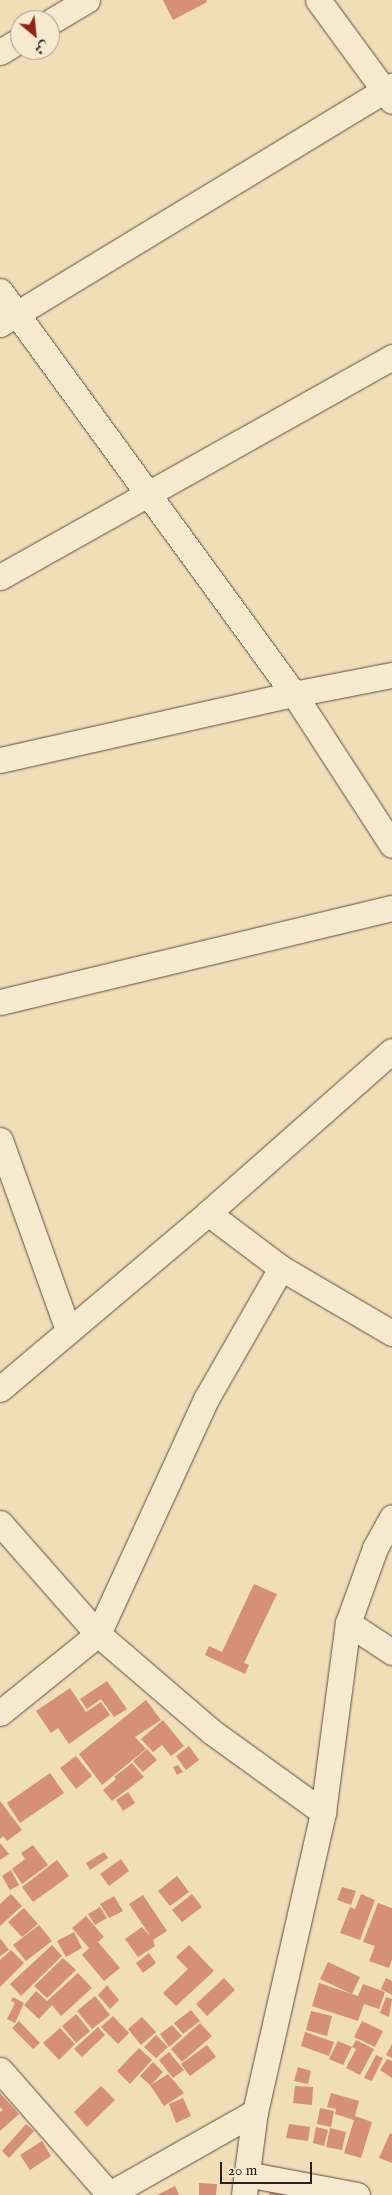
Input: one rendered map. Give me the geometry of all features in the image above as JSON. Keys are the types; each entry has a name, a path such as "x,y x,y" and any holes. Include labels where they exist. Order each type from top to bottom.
{"street":[{"path":"60,16 87,0"},
{"path":"9,319 389,92 318,0"},
{"path":"0,291 9,319 147,494 294,694 392,845"},
{"path":"0,577 392,357"},
{"path":"0,760 294,694 392,675"},
{"path":"0,1002 392,908"},
{"path":"0,1389 208,1213 392,1051"},
{"path":"0,1140 68,1330"},
{"path":"208,1213 281,1268 392,1333"},
{"path":"0,1713 98,1634 206,1399 281,1268"},
{"path":"357,2195 245,2185 255,2112 323,1812 348,1623 375,1548 392,1517"},
{"path":"0,1523 98,1634 212,1732 323,1812"},
{"path":"348,1623 392,1652"},
{"path":"0,2070 108,2195 255,2112"}],"building":[{"path":"163,0 206,0 207,2 173,20"},
{"path":"254,1584 277,1594 244,1663 249,1665 245,1674 205,1655 209,1646 222,1652"},
{"path":"107,1681 127,1709 114,1717 101,1699 87,1709 80,1699"},
{"path":"70,1688 86,1712 101,1702 110,1715 69,1744 58,1728 51,1733 36,1711"},
{"path":"146,1700 161,1720 135,1737 146,1749 102,1785 79,1754"},
{"path":"163,1720 184,1746 171,1756 162,1745 153,1752 141,1739"},
{"path":"189,1746 199,1760 186,1770 176,1756"},
{"path":"147,1749 157,1760 143,1772 133,1761"},
{"path":"76,1756 92,1776 76,1789 60,1768"},
{"path":"132,1763 144,1777 112,1801 103,1790 116,1779 114,1777"},
{"path":"178,1765 183,1772 177,1775 173,1767"},
{"path":"50,1773 64,1793 20,1823 7,1803"},
{"path":"128,1792 135,1803 123,1811 116,1800"},
{"path":"0,1801 22,1830 7,1841 3,1836 0,1839"},
{"path":"0,1843 9,1854 0,1860"},
{"path":"33,1845 48,1865 22,1884 12,1869 25,1859 21,1853"},
{"path":"104,1852 108,1858 90,1870 86,1863"},
{"path":"121,1859 129,1871 109,1886 100,1874"},
{"path":"57,1860 69,1876 33,1902 22,1887"},
{"path":"11,1870 19,1885 10,1890 2,1876"},
{"path":"177,1876 189,1892 170,1906 158,1891"},
{"path":"342,1887 356,1891 351,1905 337,1900"},
{"path":"11,1894 22,1906 0,1926 0,1904"},
{"path":"192,1894 202,1907 182,1922 172,1910"},
{"path":"361,1894 375,1900 360,1940 340,1933 350,1907 355,1909"},
{"path":"143,1895 167,1931 153,1940 155,1946 138,1957 125,1939 142,1927 151,1937 129,1904"},
{"path":"114,1896 123,1911 109,1918 100,1904"},
{"path":"378,1903 392,1908 392,1959 389,1968 369,1961 375,1946 363,1942"},
{"path":"100,1907 107,1918 95,1925 88,1914"},
{"path":"24,1908 38,1924 22,1937 8,1922"},
{"path":"86,1916 104,1937 98,1942 120,1968 104,1981 82,1955 89,1948 72,1928"},
{"path":"39,1925 52,1941 26,1961 13,1945"},
{"path":"74,1932 82,1948 66,1957 57,1941"},
{"path":"0,1938 9,1950 0,1956"},
{"path":"52,1945 62,1956 21,1996 10,1984"},
{"path":"189,1945 214,1971 176,2006 163,1993 188,1969 176,1957"},
{"path":"11,1950 24,1963 0,1987 0,1960"},
{"path":"149,1953 156,1963 143,1973 136,1963"},
{"path":"63,1958 76,1970 47,1998 34,1986"},
{"path":"328,1962 360,1977 352,1994 320,1979"},
{"path":"78,1973 92,1988 61,2016 52,2005 39,2019 24,2005 36,1991 47,2001"},
{"path":"224,1978 235,1990 207,2016 196,2004"},
{"path":"386,1978 392,1981 392,1995 381,1989"},
{"path":"319,1983 358,1996 363,1984 385,1992 379,2009 364,2004 358,2021 312,2006"},
{"path":"107,1985 119,2000 110,2009 98,1995"},
{"path":"95,1996 110,2015 92,2029 77,2011"},
{"path":"13,1997 24,2003 15,2023 7,2019 15,2003 11,2001"},
{"path":"386,1997 392,1999 389,2017 380,2013"},
{"path":"191,2010 200,2021 183,2034 174,2023"},
{"path":"311,2011 332,2016 327,2036 306,2030"},
{"path":"76,2014 90,2031 76,2043 62,2026"},
{"path":"113,2016 129,2033 118,2044 101,2027"},
{"path":"142,2017 156,2032 141,2045 128,2029"},
{"path":"19,2021 40,2043 33,2049 12,2028"},
{"path":"362,2021 383,2031 375,2047 354,2037"},
{"path":"200,2023 212,2036 182,2062 171,2049"},
{"path":"172,2025 182,2036 169,2047 160,2034"},
{"path":"98,2027 105,2035 82,2057 74,2049"},
{"path":"60,2028 75,2044 59,2060 43,2043"},
{"path":"305,2032 334,2042 329,2056 301,2046"},
{"path":"156,2035 168,2047 156,2058 144,2047"},
{"path":"356,2040 374,2049 360,2075 346,2068 356,2049 352,2047"},
{"path":"338,2041 352,2047 343,2065 329,2059"},
{"path":"392,2044 392,2058 386,2055"},
{"path":"207,2045 216,2057 190,2076 181,2064"},
{"path":"139,2048 152,2060 130,2084 117,2071"},
{"path":"169,2052 184,2070 173,2078 159,2060"},
{"path":"376,2055 383,2058 372,2081 364,2078"},
{"path":"387,2059 392,2061 392,2078 380,2070"},
{"path":"153,2062 163,2072 151,2085 168,2074 184,2093 164,2106 150,2085 140,2076"},
{"path":"298,2067 311,2071 308,2084 294,2081"},
{"path":"101,2086 115,2100 87,2127 74,2112"},
{"path":"295,2086 313,2087 312,2105 293,2103"},
{"path":"0,2093 19,2114 0,2131 0,2112 3,2110 0,2107"},
{"path":"331,2093 359,2101 355,2116 372,2122 361,2158 344,2153 354,2120 335,2114 336,2109 327,2107"},
{"path":"183,2098 191,2116 176,2123 169,2104"},
{"path":"320,2108 334,2111 331,2127 317,2124"},
{"path":"26,2124 34,2131 9,2158 2,2151"},
{"path":"289,2124 310,2127 308,2141 286,2138"},
{"path":"316,2127 328,2130 324,2146 313,2143"},
{"path":"330,2128 346,2132 342,2150 326,2147"},
{"path":"390,2133 392,2134 392,2163 379,2158"},
{"path":"42,2141 51,2156 30,2170 20,2155"},
{"path":"199,2183 217,2184 216,2195 199,2195"},
{"path":"175,2186 179,2195 157,2195"},
{"path":"271,2188 289,2193 288,2195 269,2195"}]}
